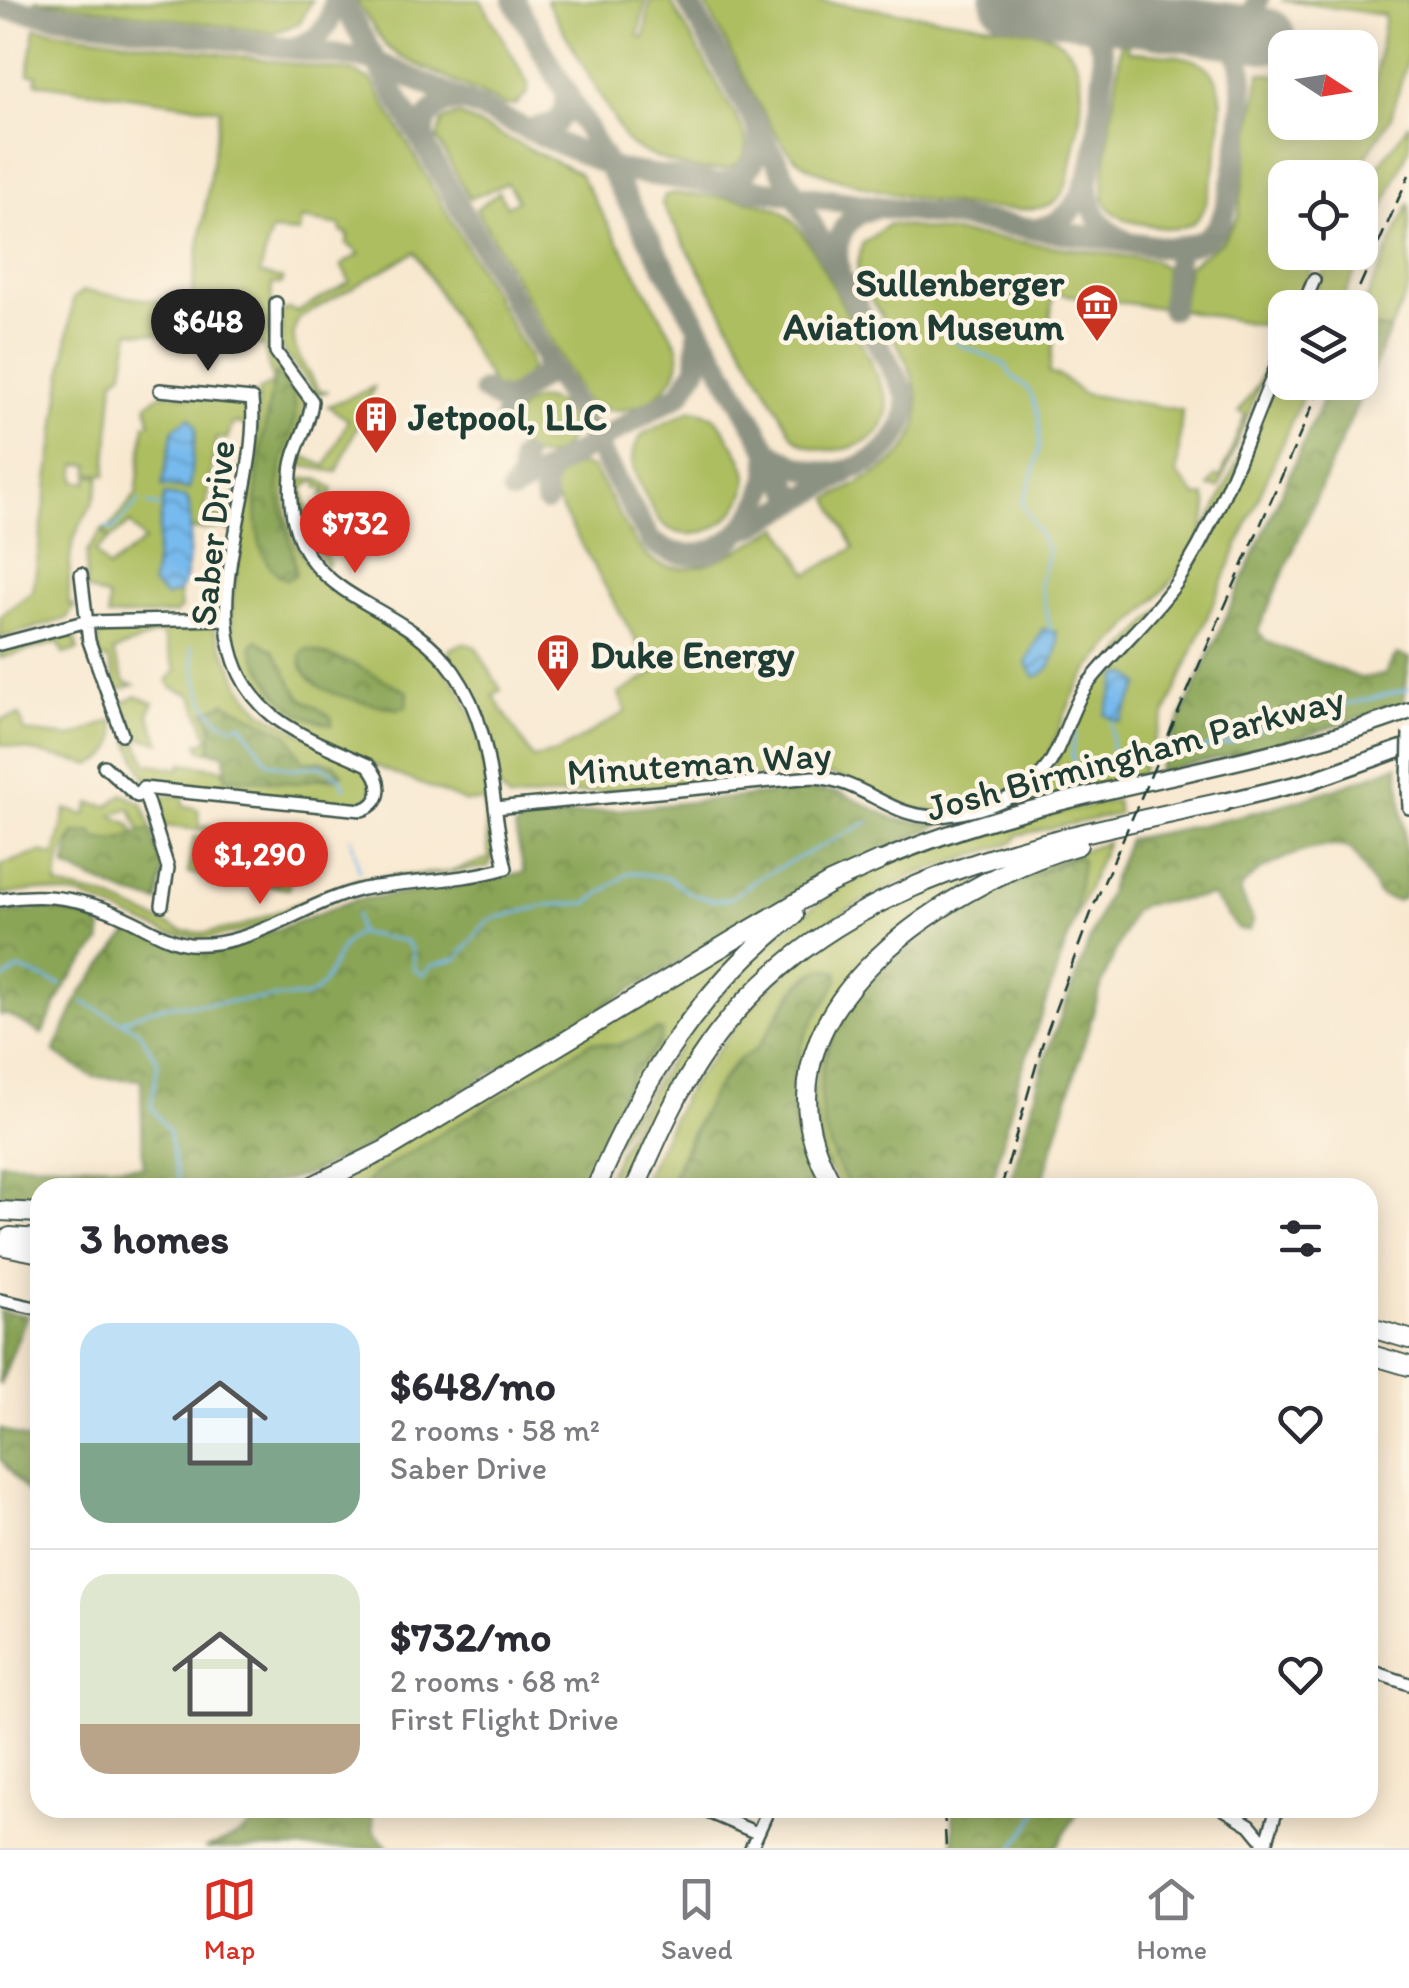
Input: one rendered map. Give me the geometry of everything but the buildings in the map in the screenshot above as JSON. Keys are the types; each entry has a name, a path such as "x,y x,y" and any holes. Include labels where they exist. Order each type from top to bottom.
{"highway":[{"path":"639,1178 674,1102 724,1027 784,964 840,922 901,889 976,860 1223,802"},
{"path":"830,1178 809,1126 811,1062 839,1002 880,955 954,898 1005,871 1063,849 1223,802"},
{"path":"328,1178 385,1150 740,936 879,861"},
{"path":"601,1178 637,1100 702,1002 764,938 879,861"},
{"path":"0,1211 30,1212"},
{"path":"0,1236 30,1238"},
{"path":"0,1245 30,1250"},
{"path":"1378,1330 1409,1339"},
{"path":"1378,1357 1409,1366"}],"main road":[{"name":"Josh Birmingham Parkway","path":"879,861 1008,814 1274,755 1409,711"},
{"name":"Josh Birmingham Parkway","path":"1223,802 1328,776 1409,746"}],"street":[{"path":"1310,290 1314,280"},
{"path":"0,900 33,895 69,898 103,908 165,938 201,944 238,938 361,890 453,882 511,867 495,808 481,722 454,672 420,638 333,584 300,536 292,507 290,472 312,401 276,352 276,302"},
{"name":"Minuteman Way","path":"495,808 813,777 848,781 890,806 937,817 1004,800 1028,788 1048,768 1085,688 1166,595 1190,561 1268,385"},
{"name":"Saber Drive","path":"144,788 278,804 370,807 376,801 379,784 368,764 292,728 270,713 248,688 230,648 227,619 252,399 160,390"},
{"path":"81,574 84,622 122,734"},
{"path":"0,644 84,622 227,619"},
{"path":"1409,733 1409,808"},
{"path":"104,766 137,796 144,788"},
{"path":"144,788 168,868 162,905"},
{"path":"0,1300 30,1307"},
{"path":"1378,1673 1409,1684"},
{"path":"722,1818 757,1833"},
{"path":"752,1848 764,1818"},
{"path":"1238,1818 1268,1846"},
{"path":"1268,1846 1275,1818"}],"green space":[{"path":"34,0 312,0 300,23 273,33"},
{"path":"355,0 481,0 528,83 528,93 516,105 504,105 401,57 386,46"},
{"path":"546,0 646,0 638,36 644,38 650,0 670,0 744,131 745,151 737,164 722,169 680,165 626,141"},
{"path":"703,0 811,0 1042,32 1062,42 1074,57 1082,94 1069,178 1063,191 1046,206 993,209 878,190 813,169 795,158 772,128"},
{"path":"1281,0 1409,0 1409,55 1391,117 1378,138 1378,61 1385,15"},
{"path":"35,28 354,72 372,81 529,357 531,369 521,384 504,390 493,386 415,252 301,317 294,335 298,355 320,391 329,391 317,394 282,350 281,313 289,309 297,312 350,282 341,265 360,254 347,244 348,234 341,232 341,226 301,219 299,233 271,231 260,274 283,279 282,284 272,284 270,346 277,365 304,400 286,491 295,541 312,569 334,591 416,644 441,666 462,694 477,732 496,850 488,867 379,882 242,932 207,939 169,934 83,897 38,890 0,895 0,865 41,852 55,856 66,809 86,815 90,803 108,806 123,794 143,804 152,831 140,830 130,808 112,815 133,828 135,833 128,837 106,840 74,833 59,863 57,886 105,897 182,931 205,933 239,927 360,879 450,872 489,858 484,801 465,802 367,762 300,727 271,705 249,679 236,650 233,596 255,448 258,391 273,383 263,345 130,331 123,372 114,379 106,475 89,473 90,465 77,464 75,481 87,483 89,475 100,476 94,501 76,534 72,551 69,605 75,606 66,619 0,638 0,616 33,591 73,299 83,291 180,304 191,300 220,109 36,83 37,75 28,74"},
{"path":"1121,43 1128,44 1128,51 1196,60 1210,70 1218,83 1221,124 1211,183 1200,214 1183,227 1129,221 1113,212 1104,200 1103,181"},
{"path":"1260,73 1268,74 1268,140 1376,140 1364,160 1268,160 1268,270 1311,270 1302,290 1268,290 1268,312 1261,325 1181,310 1188,266 1222,241 1238,216"},
{"path":"459,115 579,173 678,346 679,362 673,378 648,401 615,411 585,400 476,209 499,192 507,206 518,200 507,183 470,199 437,139 442,121"},
{"path":"1409,124 1409,148 1378,219 1378,166"},
{"path":"665,195 755,202 780,210 792,220 837,294 886,395 888,413 871,438 840,450 807,445 793,436 662,204"},
{"path":"1409,203 1409,288 1390,330 1378,328 1378,290 1371,290"},
{"path":"889,224 1153,260 1165,268 1162,308 1053,293 1049,329 1055,331 1049,373 1060,376 1083,394 1182,410 1177,474 1197,497 1205,496 1207,504 1203,530 1191,554 1077,688 1042,765 1021,785 994,799 951,810 925,811 844,779 805,772 510,800 499,787 487,722 448,655 450,649 463,643 476,647 501,690 493,695 533,758 556,753 626,712 619,694 654,673 554,496 554,483 566,471 576,466 592,468 635,542 650,558 668,567 706,564 780,527 808,574 854,548 829,499 890,464 909,444 918,422 912,374 857,269 862,244"},
{"path":"1325,270 1356,270 1347,290 1316,290"},
{"path":"1378,328 1390,330 1378,357"},
{"path":"1268,358 1219,488 1209,487 1215,476 1221,477 1245,415 1239,412 1258,384"},
{"path":"275,373 288,385 295,411 279,485 295,568 295,575 287,579 270,566 260,544 256,516 261,451"},
{"path":"374,387 337,472 302,466 303,456 326,466 348,420 328,406"},
{"path":"163,393 239,403 247,412 248,425 233,423 227,439 216,438 205,514 230,518 238,485 232,532 222,528 188,530 189,502 164,495 152,585 166,597 179,592 181,609 174,614 108,617 108,598 86,589 87,552 102,530 109,540 95,551 108,569 144,541 130,523 110,539 103,529 109,529 136,494 145,424 150,423 147,404"},
{"path":"1268,396 1268,400 1301,400 1139,776 1008,806 1035,791 1050,775 1088,690 1179,588"},
{"path":"542,399 563,407 571,428 563,449 542,457 521,449 513,428 521,407"},
{"path":"1322,400 1359,400 1258,631 1267,642 1360,678 1384,675 1397,654 1409,658 1404,703 1274,746 1157,772"},
{"path":"691,410 706,413 720,423 741,458 747,477 746,490 732,514 709,530 683,534 665,526 654,512 636,476 633,455 643,434"},
{"path":"298,479 319,479 333,488 331,495 321,497 326,488 318,488 317,480 303,488 312,531 330,563 326,567 302,528"},
{"path":"181,624 182,631 192,629 192,624 213,627 242,688 261,711 365,767 372,775 371,797 356,804 146,780 129,741 137,742 147,763 180,769 182,763 223,769 226,778 336,779 340,769 321,760 303,762 288,734 225,703 209,717 213,733 210,751 201,750 198,744 209,739 192,695 171,687 167,680 176,671 161,632 113,652 125,682 134,685 120,690 113,687 116,683 108,659 100,659 97,644 101,632 114,625"},
{"path":"65,633 74,636 78,650 63,654 59,642 0,658 0,650"},
{"path":"257,640 274,651 300,697 331,717 332,725 303,715 281,697 251,647"},
{"path":"307,649 351,663 408,692 407,706 399,709 370,704 322,688 303,668 301,654"},
{"path":"137,696 154,703 148,713 160,742 137,738 129,714 123,716 122,703"},
{"path":"225,703 288,734 303,761 334,764 342,774 297,783 226,778 225,754 210,751 213,725 205,712"},
{"path":"20,715 25,732 71,737 113,720 115,742 105,758 92,765 0,744 0,720"},
{"path":"1398,765 1408,879 1403,898 1396,901 1379,895 1352,850 1341,846 1291,856 1247,881 1240,891 1253,921 1250,930 1239,930 1212,896 1143,905 1133,911 1102,983 1044,1178 1012,1178 1044,1061 1128,839 1265,810"},
{"path":"806,790 840,792 895,819 941,824 812,883 367,1147 307,1175 30,1178 30,1196 0,1194 0,1162 143,1167 141,1080 93,1077 54,1052 80,994 129,932 139,931 183,948 222,950 354,900 468,885 524,872 515,829 521,820"},
{"path":"161,795 184,796 183,805 198,809 201,830 165,826 155,809"},
{"path":"1116,800 1119,814 1018,835 1014,842 915,875 849,909 807,938 665,1102 629,1178 608,1178 650,1094 678,1049 743,968 781,932 823,900 885,864 1011,819 1013,823"},
{"path":"205,825 295,837 289,889 188,873 194,837 210,839 208,858 246,864 259,882 278,883 287,869 289,853 279,841 204,830"},
{"path":"140,830 152,831 163,870 158,902 128,895 65,867 74,834 91,832 98,840 115,841"},
{"path":"1107,842 1074,922 1082,860 1073,856 960,907 893,958 846,1009 826,1051 833,1158 845,1178 836,1178 822,1151 814,1116 815,1082 823,1050 838,1020 859,991 884,964 941,914 1013,876"},
{"path":"1022,854 900,931 806,1064 828,1178 812,1178 801,1151 794,1112 799,1053 837,971 824,969 801,982 759,1046 737,1061 724,1077 697,1123 672,1178 644,1178 686,1091 754,1003 804,956 865,914"},
{"path":"1078,856 1082,860 1074,922 1018,1081 993,1178 846,1178 826,1132 821,1082 833,1035 859,992 895,955 939,922 987,895"},
{"path":"50,908 92,919 102,928 100,943 67,983 42,1034 8,1015 0,1015 0,913"},
{"path":"744,942 748,944 698,1000 596,1178 586,1178 631,1076 659,1044 657,1030 616,1046 592,1042 371,1178 338,1178"},
{"path":"821,968 837,971 838,979 806,1034 795,1072 796,1131 812,1178 673,1178 711,1095 738,1060 756,1050 800,985"},
{"path":"662,1031 659,1044 631,1076 586,1178 371,1178 592,1042 616,1046"},
{"path":"0,1311 27,1315 0,1385"},
{"path":"0,1429 30,1440 30,1496 0,1459"},
{"path":"257,1818 373,1818 374,1831 388,1848 205,1848 247,1829"},
{"path":"953,1818 1074,1818 1055,1848 954,1848"}],"water":[{"path":"190,417 196,428 189,489 162,486 174,428"},
{"path":"164,495 187,498 190,531 183,584 179,592 166,597 152,585"},
{"path":"1042,629 1056,632 1057,646 1046,671 1035,677 1026,664"},
{"path":"1119,674 1130,675 1140,684 1120,722 1105,715"}],"waterway":[{"path":"940,329 959,344 1006,365 1031,394 1039,422 1039,449 1022,503 1048,551 1040,584 1051,633"},
{"path":"106,527 113,530 140,500"},
{"path":"148,504 161,507"},
{"path":"191,647 202,695 215,716 235,726 241,723 268,762 292,769 321,765 340,778 345,788"},
{"path":"1112,721 1111,752 1140,758 1235,742 1273,723 1409,689"},
{"path":"1076,728 1072,754 1079,784"},
{"path":"123,1021 168,1006 307,997 323,983 343,947 358,933 405,941 412,950 414,970 423,975 431,966 457,959 488,920 548,905 588,903 630,872 668,878 691,894 713,900 730,899 760,877 869,822"},
{"path":"351,837 359,871"},
{"path":"356,914 358,932"},
{"path":"0,982 19,969 61,985"},
{"path":"83,1002 138,1030 158,1062 151,1106 168,1131 178,1178"},
{"path":"1013,1848 1034,1818"}],"taxiway":[{"path":"292,48 322,32 334,0"},
{"path":"341,0 651,541 674,552 696,554 717,548 736,535 763,497 768,450"},
{"path":"514,0 797,501"},
{"path":"687,0 906,394 903,425 895,438 873,460 858,467 819,472 796,466 768,450"},
{"path":"1063,5 1087,6 1103,0"},
{"path":"1204,26 1237,24 1249,16 1258,0"},
{"path":"1040,228 1060,220 1075,205 1086,185 1097,137 1104,67 1101,45 1092,28 1077,15 1057,7"},
{"path":"0,8 372,60 618,170 1169,248 1202,240 1217,227 1235,170 1242,117 1242,72 1234,50 1206,30 1180,24"},
{"path":"527,130 556,123 564,112 566,90"},
{"path":"426,144 425,125 433,112 447,104 466,102"},
{"path":"717,184 736,178 750,166 758,150 758,130"},
{"path":"1088,185 1098,218 1124,240"},
{"path":"839,267 838,246 844,228 858,215 878,207"},
{"path":"1171,309 1178,248"},
{"path":"512,491 680,394 697,367 698,332"},
{"path":"504,424 508,401 545,374 546,356"},
{"path":"484,391 497,399 513,398"},
{"path":"512,491 521,479 522,458"},
{"path":"546,501 543,486 552,468"},
{"path":"751,527 845,474"}],"runway":[{"path":"1008,0 1268,36"}],"railway":[{"path":"1358,290 1409,175"},
{"path":"1004,1178 1042,1045 1094,905 1315,400"},
{"path":"944,1818 946,1848"}],"place":[{"name":"Sullenberger Aviation Museum","path":"1097,343"},
{"name":"Jetpool, LLC","path":"376,455"},
{"name":"Duke Energy","path":"558,693"}]}
